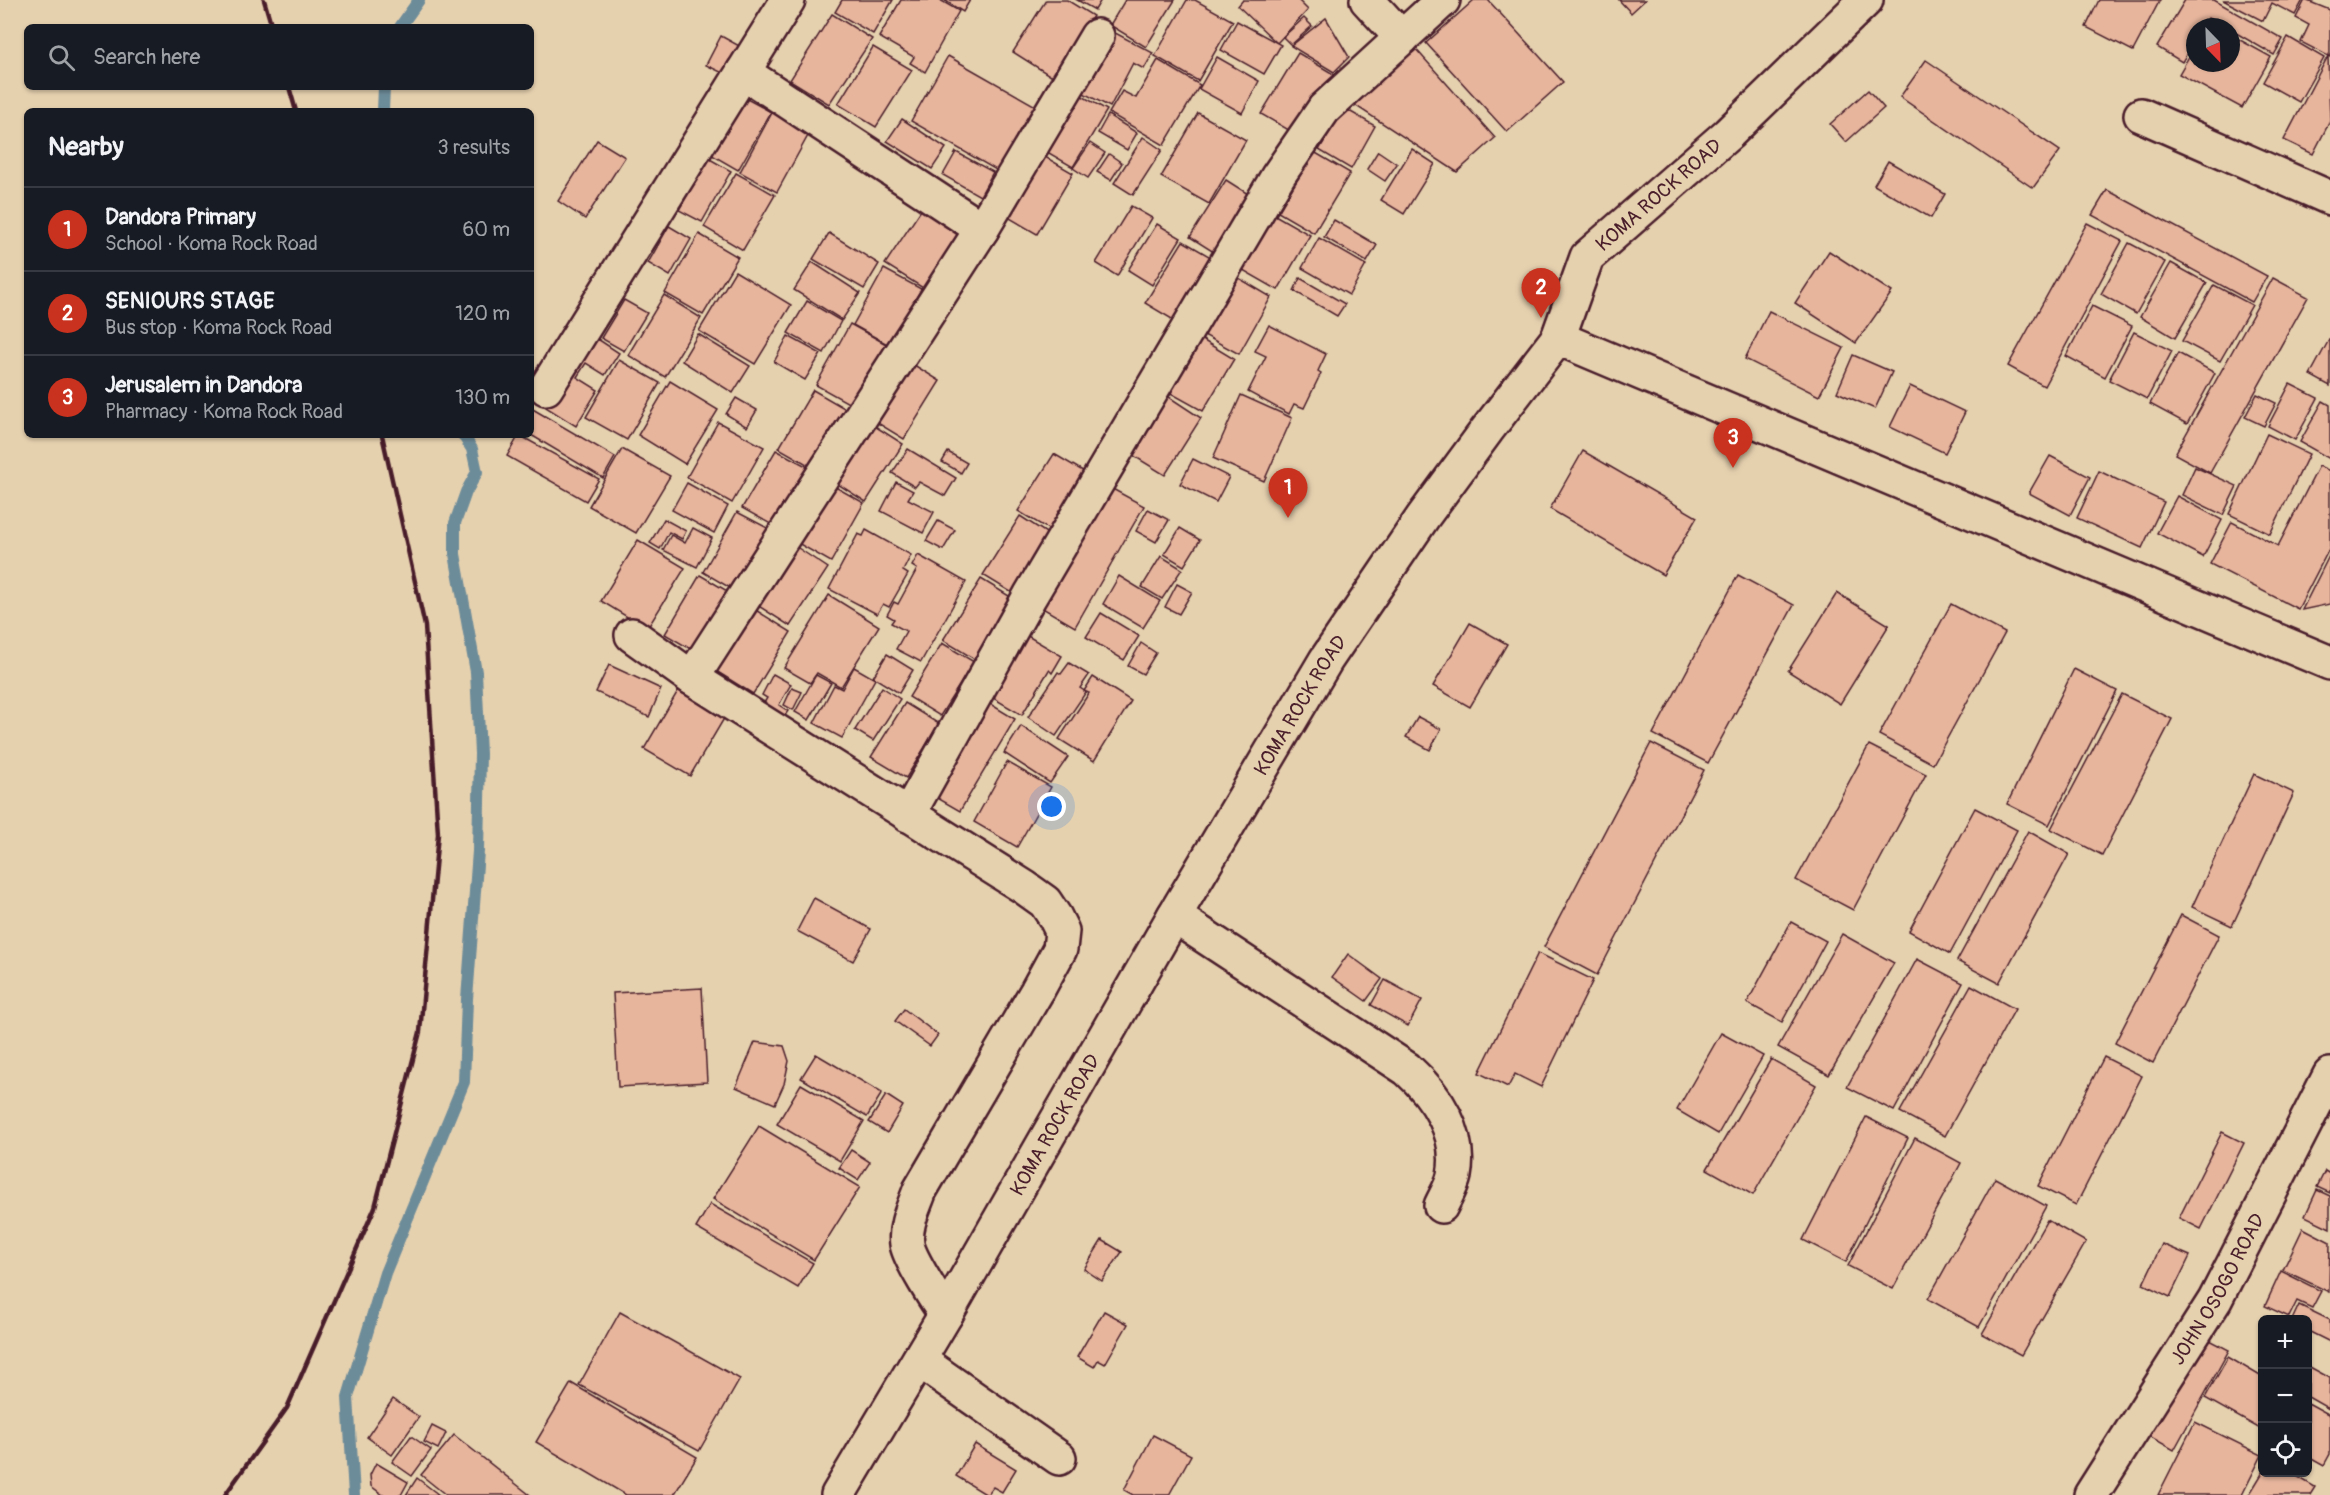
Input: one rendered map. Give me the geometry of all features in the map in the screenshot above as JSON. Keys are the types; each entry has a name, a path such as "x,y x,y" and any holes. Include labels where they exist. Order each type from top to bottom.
{"street":[{"path":"546,388 788,0"},
{"path":"1366,0 1402,38"},
{"path":"908,815 1030,596 1278,176 1324,109 1443,0"},
{"name":"KOMA ROCK ROAD","path":"838,1495 946,1314 1174,916 1326,660 1429,508 1558,338 1587,257 1728,134 1866,0"},
{"path":"692,678 982,229 1097,36"},
{"path":"743,72 982,229"},
{"path":"2141,115 2330,198"},
{"path":"1558,338 2330,663"},
{"path":"632,635 692,678 1024,887 1045,903 1062,931 1060,949 920,1190 908,1224 907,1245 935,1299 946,1314"},
{"path":"1174,916 1407,1069 1422,1082 1449,1126 1455,1149 1454,1177 1441,1206"},
{"name":"JOHN OSOGO ROAD","path":"2091,1495 2215,1300 2330,1075"},
{"path":"919,1360 1059,1458"}],"building":[{"path":"842,0 893,0 873,34 835,12"},
{"path":"901,0 940,0 959,11 925,72 910,63 914,57 879,37"},
{"path":"944,0 970,0 963,12"},
{"path":"1046,0 1067,0 1093,16 1054,78 1013,52"},
{"path":"1077,0 1101,0 1095,10"},
{"path":"1125,0 1175,0 1146,47 1110,25"},
{"path":"1187,0 1195,0 1233,21 1198,81 1155,56"},
{"path":"1243,0 1298,0 1308,10 1277,43 1238,6"},
{"path":"1474,0 1488,0 1563,82 1507,132 1426,43"},
{"path":"1619,0 1645,0 1631,13"},
{"path":"2099,0 2160,0 2133,51 2086,27"},
{"path":"2185,0 2214,0 2283,39 2274,55 2240,35 2240,18 2186,18 2186,55 2182,62 2157,47"},
{"path":"2223,0 2303,0 2295,15 2272,3 2263,21"},
{"path":"2305,0 2330,10 2330,57 2301,42 2309,25 2296,18"},
{"path":"832,14 872,39 829,104 790,80"},
{"path":"1304,18 1312,26 1291,45 1283,37"},
{"path":"1326,18 1349,57 1334,72 1291,46"},
{"path":"1237,21 1281,45 1264,74 1221,50"},
{"path":"1104,27 1153,53 1144,69 1133,63 1110,107 1072,87"},
{"path":"721,36 743,48 729,76 706,65"},
{"path":"2288,37 2324,58 2299,102 2263,82"},
{"path":"2240,40 2271,57 2242,108 2179,74 2186,62 2186,72 2240,72"},
{"path":"873,47 912,70 876,127 838,104"},
{"path":"1414,47 1495,138 1457,172 1350,102"},
{"path":"1298,53 1335,75 1299,136 1261,114"},
{"path":"948,56 1048,113 1010,178 911,121"},
{"path":"2328,56 2330,121 2313,154 2284,140"},
{"path":"1217,57 1259,81 1242,113 1199,89"},
{"path":"1158,60 1200,85 1164,145 1109,113 1122,91 1136,98"},
{"path":"1926,60 2060,151 2033,188 1900,97"},
{"path":"1068,88 1107,110 1073,167 1035,145"},
{"path":"1868,90 1884,108 1846,142 1830,124"},
{"path":"745,98 771,112 738,170 712,155"},
{"path":"1344,108 1375,126 1351,169 1319,150"},
{"path":"773,111 810,132 777,192 740,172"},
{"path":"1198,113 1246,140 1209,204 1161,177"},
{"path":"1108,115 1137,133 1127,150 1098,133"},
{"path":"902,119 946,148 932,169 887,141"},
{"path":"1143,137 1162,150 1133,195 1114,183"},
{"path":"597,140 625,157 585,219 558,201"},
{"path":"1090,143 1105,153 1088,178 1073,168"},
{"path":"1412,149 1435,164 1404,214 1381,200"},
{"path":"1033,150 1073,173 1037,234 996,210"},
{"path":"1378,151 1397,164 1385,181 1367,169"},
{"path":"956,152 993,172 980,196 943,175"},
{"path":"1314,152 1350,173 1314,233 1278,212"},
{"path":"1109,154 1122,163 1111,180 1097,172"},
{"path":"708,158 731,171 702,222 679,210"},
{"path":"1888,161 1945,194 1931,218 1874,185"},
{"path":"736,173 775,195 743,250 704,227"},
{"path":"1226,180 1256,199 1220,256 1190,237"},
{"path":"2107,190 2267,276 2252,302 2092,215"},
{"path":"925,204 962,228 923,288 885,264"},
{"path":"1131,206 1152,218 1117,276 1096,263"},
{"path":"1275,215 1310,235 1278,290 1243,270"},
{"path":"1334,220 1377,245 1367,262 1324,237"},
{"path":"2087,223 2122,241 2044,386 2008,366"},
{"path":"1157,224 1181,238 1152,285 1128,270"},
{"path":"669,226 691,239 670,276 648,263"},
{"path":"829,233 879,264 864,289 813,259"},
{"path":"699,234 738,257 703,315 665,293"},
{"path":"1319,238 1366,265 1349,295 1302,268"},
{"path":"1183,241 1221,263 1182,325 1145,303"},
{"path":"2129,243 2165,262 2136,314 2101,294"},
{"path":"1829,251 1892,292 1856,343 1795,303"},
{"path":"812,262 860,293 842,320 794,290"},
{"path":"2171,263 2207,283 2175,338 2140,317"},
{"path":"884,269 921,289 889,345 853,325"},
{"path":"735,271 791,305 755,364 699,331"},
{"path":"1237,277 1271,297 1239,354 1204,335"},
{"path":"1300,278 1345,304 1337,316 1294,291"},
{"path":"2273,278 2308,297 2210,473 2175,454"},
{"path":"2214,285 2252,305 2220,361 2182,341"},
{"path":"664,295 701,318 665,377 628,355"},
{"path":"624,300 647,313 624,351 601,338"},
{"path":"807,301 841,321 824,353 788,333"},
{"path":"2092,306 2132,326 2105,377 2066,356"},
{"path":"1769,311 1844,348 1819,396 1745,359"},
{"path":"850,324 886,344 852,405 816,385"},
{"path":"1269,325 1326,354 1318,371 1321,373 1304,408 1294,404 1289,414 1248,392 1266,356 1255,351"},
{"path":"587,332 619,353 605,375 586,363 577,377 598,390 576,426 541,404"},
{"path":"2134,332 2172,351 2147,399 2109,380"},
{"path":"698,334 750,366 733,393 682,361"},
{"path":"788,336 821,354 805,380 774,362"},
{"path":"1199,338 1234,359 1203,411 1167,391"},
{"path":"2330,338 2330,386 2310,375"},
{"path":"2178,353 2215,373 2187,424 2150,404"},
{"path":"1853,355 1892,372 1875,409 1837,392"},
{"path":"619,360 660,383 627,440 586,417"},
{"path":"906,360 940,381 904,439 871,419"},
{"path":"670,381 718,410 685,464 638,435"},
{"path":"2290,384 2318,398 2295,440 2268,426"},
{"path":"1910,386 1965,412 1945,453 1890,427"},
{"path":"813,390 846,409 812,467 779,448"},
{"path":"2257,394 2276,403 2264,426 2245,417"},
{"path":"1166,395 1201,418 1165,475 1129,453"},
{"path":"1241,395 1292,418 1264,481 1213,458"},
{"path":"736,398 757,410 747,427 726,414"},
{"path":"2323,401 2330,405 2330,459 2300,442"},
{"path":"534,410 615,457 603,478 534,437"},
{"path":"718,422 764,447 732,503 687,477"},
{"path":"870,423 903,444 866,502 833,481"},
{"path":"2267,434 2309,454 2270,534 2229,514"},
{"path":"517,438 524,438 599,479 586,501 507,456"},
{"path":"622,449 670,476 636,533 589,506"},
{"path":"908,449 956,478 945,496 919,482 915,487 892,473"},
{"path":"776,450 810,468 776,527 742,508"},
{"path":"1583,451 1697,517 1663,575 1550,509"},
{"path":"948,452 967,463 961,473 942,462"},
{"path":"1054,454 1088,474 1053,532 1018,511"},
{"path":"2050,456 2090,477 2070,515 2029,493"},
{"path":"1193,459 1229,477 1216,502 1180,484"},
{"path":"2319,466 2330,471 2330,547 2298,609 2210,564 2232,522 2278,546"},
{"path":"2195,467 2237,486 2223,515 2182,495"},
{"path":"2099,471 2164,502 2142,548 2077,518"},
{"path":"896,482 913,491 908,499 934,512 923,533 881,511"},
{"path":"687,483 728,506 714,533 672,510"},
{"path":"830,484 864,503 831,562 796,542"},
{"path":"1107,486 1144,506 1075,627 1039,606"},
{"path":"2177,496 2222,520 2203,557 2157,533"},
{"path":"1148,509 1169,520 1156,542 1136,531"},
{"path":"737,512 773,531 737,592 703,572"},
{"path":"1020,516 1051,536 1014,594 983,575"},
{"path":"664,519 686,531 682,539 669,532 660,549 650,543"},
{"path":"938,521 955,530 943,550 926,541"},
{"path":"693,528 712,538 697,567 663,550 671,535 685,543"},
{"path":"1180,528 1200,540 1184,566 1164,554"},
{"path":"866,530 911,555 903,571 908,574 889,607 883,604 877,614 829,589 858,534 863,536"},
{"path":"638,540 685,568 647,629 601,601"},
{"path":"795,546 828,568 790,626 757,605"},
{"path":"2330,554 2330,604 2302,610"},
{"path":"918,555 966,582 921,662 896,649 906,631 891,623 894,619 887,615 894,602 898,604 917,569 912,566"},
{"path":"1161,556 1182,569 1162,599 1142,587"},
{"path":"700,575 734,595 699,654 665,634"},
{"path":"1738,575 1794,605 1708,763 1653,734"},
{"path":"1119,576 1160,601 1143,628 1103,604"},
{"path":"981,579 1014,599 976,660 943,640"},
{"path":"1177,584 1192,592 1179,614 1165,607"},
{"path":"1837,593 1889,625 1840,704 1788,671"},
{"path":"829,595 879,626 841,687 817,673 810,683 784,668"},
{"path":"1951,604 2005,633 1933,764 1879,735"},
{"path":"754,609 791,632 753,694 716,671"},
{"path":"1101,613 1139,636 1124,660 1086,637"},
{"path":"1470,623 1507,644 1470,707 1433,686"},
{"path":"1026,635 1062,656 1052,673 1049,670 1022,715 988,695"},
{"path":"942,643 974,662 940,716 909,697"},
{"path":"1141,643 1156,653 1143,674 1128,666"},
{"path":"887,654 913,670 899,693 873,677"},
{"path":"1069,663 1089,675 1080,688 1086,692 1056,736 1028,717 1058,672 1061,674"},
{"path":"609,665 661,689 649,717 596,692"},
{"path":"854,667 875,679 842,738 814,723 834,685 842,689"},
{"path":"2074,669 2117,691 2049,825 2007,804"},
{"path":"773,674 791,684 779,705 788,711 782,720 761,708 767,698 762,695"},
{"path":"816,675 831,683 809,720 795,712"},
{"path":"1093,677 1131,701 1094,761 1059,739 1089,693 1084,691"},
{"path":"682,684 729,710 690,776 644,749"},
{"path":"882,687 900,699 873,741 855,730"},
{"path":"792,688 802,692 793,710 784,705"},
{"path":"2122,694 2172,719 2102,855 2051,829"},
{"path":"982,699 1015,719 960,811 927,792"},
{"path":"905,703 939,724 906,778 871,757"},
{"path":"1418,717 1441,729 1430,750 1406,737"},
{"path":"1021,726 1068,757 1050,783 1004,753"},
{"path":"1651,743 1704,770 1597,975 1544,947"},
{"path":"1869,745 1926,774 1853,910 1796,880"},
{"path":"1007,762 1051,787 1017,847 974,822"},
{"path":"2254,774 2294,793 2232,926 2192,907"},
{"path":"1975,808 2017,830 1950,954 1909,931"},
{"path":"2028,831 2069,854 1999,983 1957,961"},
{"path":"814,898 871,929 853,961 797,931"},
{"path":"2181,915 2219,935 2153,1063 2115,1043"},
{"path":"1791,922 1826,941 1782,1022 1747,1003"},
{"path":"1842,934 1894,963 1829,1075 1778,1047"},
{"path":"1538,953 1593,980 1541,1087 1515,1074 1508,1087 1479,1073"},
{"path":"1348,954 1382,979 1366,1001 1332,977"},
{"path":"1917,959 1963,983 1894,1111 1847,1087"},
{"path":"1385,980 1422,1000 1408,1026 1371,1005"},
{"path":"1971,985 2015,1009 1945,1136 1900,1112"},
{"path":"702,988 707,1082 618,1087 613,993"},
{"path":"904,1009 938,1035 930,1046 895,1021"},
{"path":"1721,1033 1763,1056 1718,1134 1677,1110"},
{"path":"755,1042 784,1046 789,1061 784,1084 775,1104 736,1087"},
{"path":"816,1054 882,1093 867,1117 801,1078"},
{"path":"2104,1057 2142,1076 2076,1205 2038,1186"},
{"path":"1771,1059 1816,1085 1753,1195 1707,1169"},
{"path":"801,1084 864,1121 840,1161 777,1124"},
{"path":"886,1095 903,1106 887,1133 869,1122"},
{"path":"1866,1117 1908,1138 1846,1262 1803,1240"},
{"path":"759,1126 860,1187 814,1260 713,1199"},
{"path":"2222,1132 2244,1143 2201,1229 2179,1218"},
{"path":"1915,1138 1961,1163 1893,1289 1848,1266"},
{"path":"851,1150 870,1162 858,1180 839,1168"},
{"path":"2325,1171 2330,1174 2330,1193 2317,1187"},
{"path":"1995,1178 2046,1206 1979,1327 1928,1299"},
{"path":"2317,1190 2330,1196 2330,1228 2305,1216"},
{"path":"710,1204 813,1263 798,1288 696,1228"},
{"path":"2047,1220 2086,1242 2021,1355 1982,1334"},
{"path":"2303,1228 2330,1242 2329,1292 2283,1270"},
{"path":"1102,1240 1122,1252 1102,1281 1084,1269"},
{"path":"2162,1244 2190,1256 2170,1297 2143,1284"},
{"path":"2281,1271 2321,1291 2312,1308 2297,1301 2290,1315 2285,1315 2265,1306"},
{"path":"2299,1305 2330,1320 2330,1342 2312,1333 2312,1315 2294,1315"},
{"path":"1104,1311 1128,1324 1105,1364 1098,1360 1094,1367 1077,1357"},
{"path":"620,1312 740,1379 699,1451 579,1385"},
{"path":"2204,1337 2229,1350 2174,1450 2149,1436"},
{"path":"2228,1357 2258,1375 2258,1428 2205,1398"},
{"path":"2312,1368 2330,1378 2329,1409 2312,1399"},
{"path":"571,1383 697,1457 674,1495 626,1495 536,1442"},
{"path":"393,1399 419,1417 392,1455 367,1437"},
{"path":"2312,1405 2330,1415 2330,1454 2324,1465 2312,1458"},
{"path":"2195,1422 2258,1453 2258,1463 2242,1495 2158,1495"},
{"path":"432,1426 446,1433 438,1449 424,1442"},
{"path":"454,1435 530,1495 446,1495 421,1475"},
{"path":"1153,1435 1191,1455 1169,1495 1133,1495 1124,1490"},
{"path":"411,1436 431,1450 412,1476 392,1462"},
{"path":"975,1444 1016,1469 1002,1492 993,1487 987,1495 956,1476"},
{"path":"376,1463 408,1482 401,1495 383,1495 371,1486 370,1475"},
{"path":"2260,1477 2298,1477 2315,1487 2310,1495 2249,1495"},
{"path":"417,1478 439,1495 406,1495"}],"waterway":[{"path":"402,24 419,0"},
{"path":"383,108 384,90"},
{"path":"354,1495 348,1397 385,1273 464,1082 467,999 478,851 480,754 476,672 455,554 455,523 466,492 477,472 472,449 465,438"}],"railway":[{"path":"264,0 271,24"},
{"path":"290,90 295,108"},
{"path":"225,1495 287,1408 375,1207 420,1032 438,834 425,626 383,438"}],"place":[{"name":"SENIOURS STAGE","path":"1541,318"},
{"name":"Jerusalem in Dandora","path":"1733,468"},
{"name":"Dandora Primary","path":"1288,518"}]}
